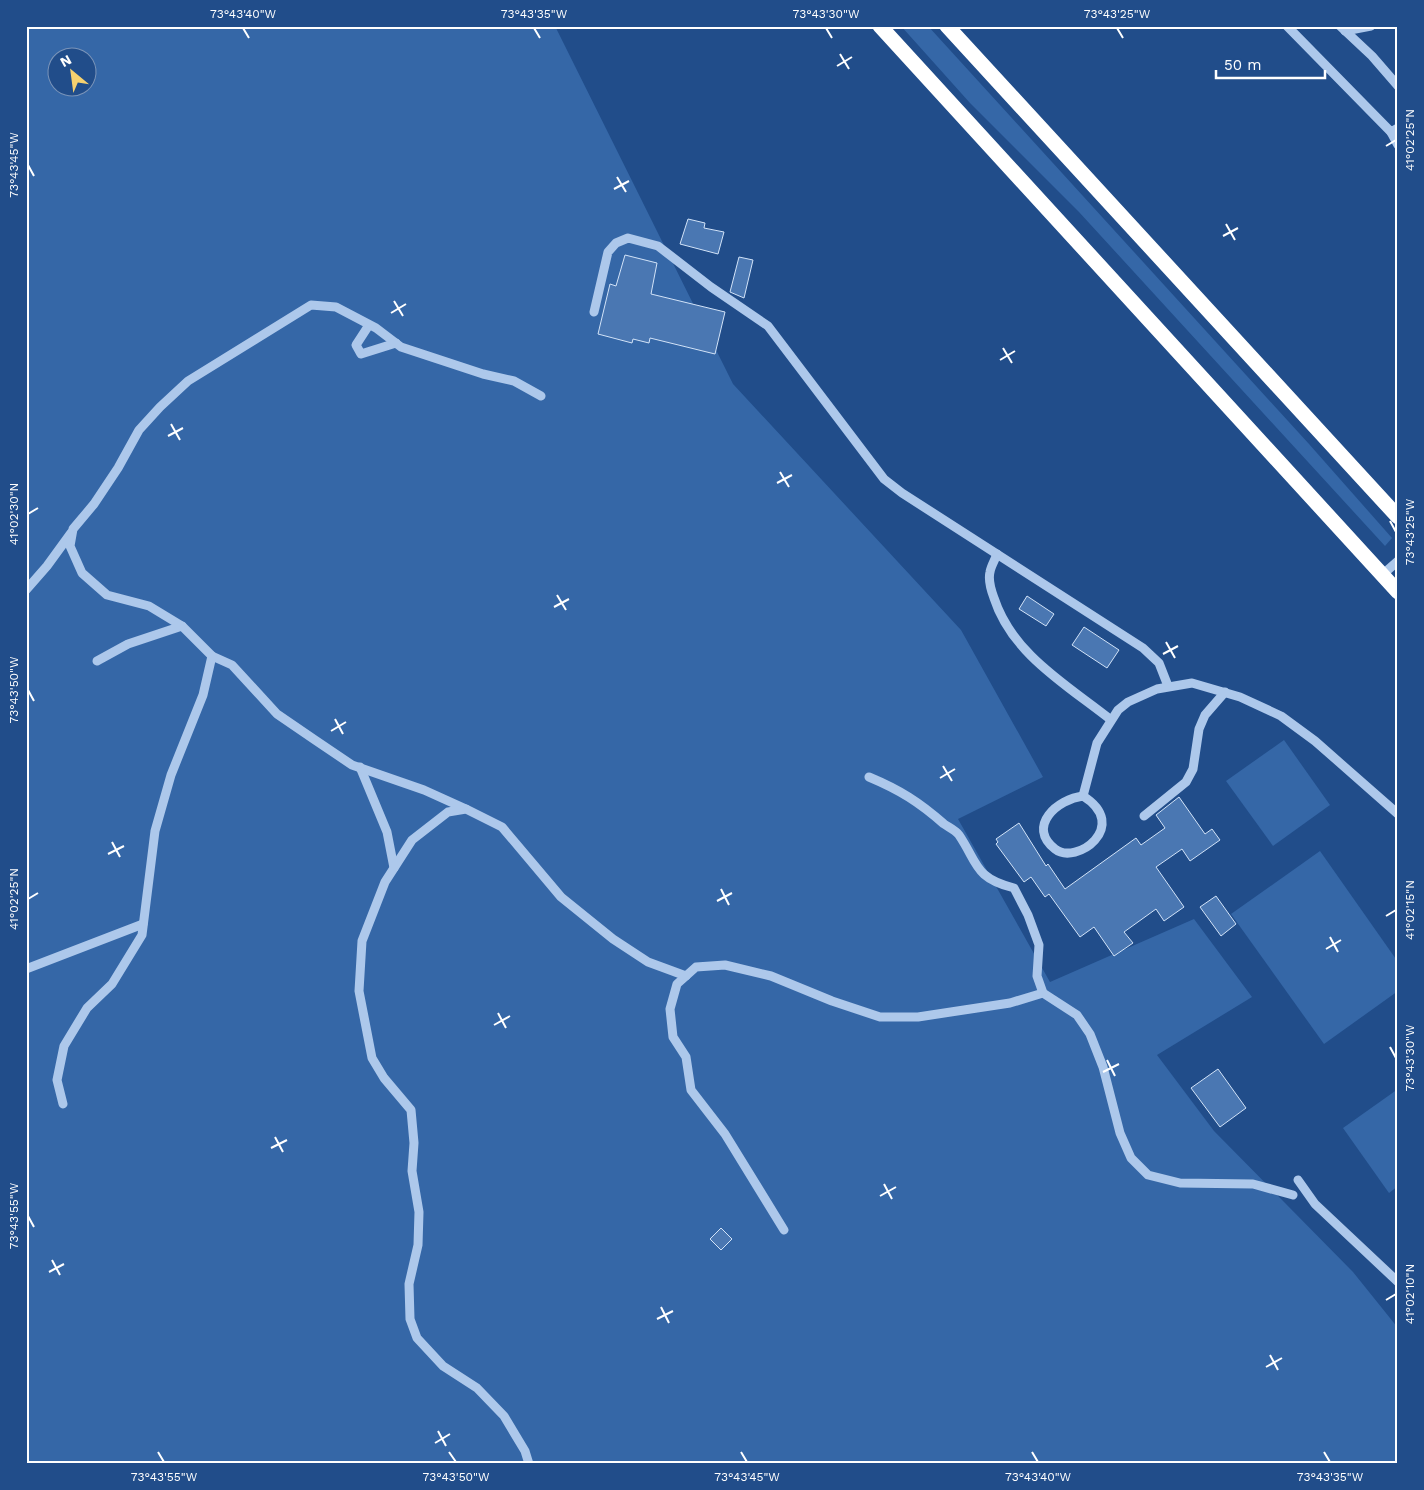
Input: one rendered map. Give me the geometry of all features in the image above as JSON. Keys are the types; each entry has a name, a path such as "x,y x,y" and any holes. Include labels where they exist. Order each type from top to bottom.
{"highway":[{"path":"880,26 1398,592"},
{"path":"948,26 1398,518"}],"lane":[{"path":"1287,26 1395,130 1398,145"},
{"path":"1343,29 1371,26"},
{"path":"1343,29 1372,56 1398,86"},
{"path":"594,312 608,252 616,242 628,238 658,246 711,287 768,326 884,479 1143,648 1159,663 1168,686"},
{"path":"26,590 47,566 73,529 94,504 118,468 139,430 188,381 311,305 336,307 369,325 401,347 514,382 541,396"},
{"path":"369,325 356,345 361,354 396,343"},
{"path":"73,529 70,546 82,573 107,595 149,606 182,626 212,656 232,665 277,714 344,760 424,790 502,827 561,897 613,939 648,962 686,976"},
{"path":"997,554 990,572 991,589 997,610 1008,630 1028,655 1110,720"},
{"path":"1382,575 1398,561"},
{"path":"97,661 128,644 182,626"},
{"path":"63,1104 57,1080 64,1046 87,1008 112,984 132,954 142,934 155,830 178,757 203,695 212,656"},
{"path":"1084,796 1097,743 1110,720 1128,702 1156,689 1192,684 1225,692 1260,705 1281,716 1315,741 1398,814"},
{"path":"1144,816 1186,782 1193,769 1199,729 1205,715 1225,692"},
{"path":"360,767 388,832 394,868"},
{"path":"869,777 899,789 928,809 958,834 978,871 1000,885 1014,888 1028,915 1039,944 1037,976 1043,993 1077,1014 1090,1034 1103,1067 1120,1133 1130,1158 1148,1176 1180,1183 1253,1184 1293,1195"},
{"path":"1084,796 1093,802 1099,810 1103,822 1100,836 1086,848 1071,853 1056,851 1047,841 1044,828 1047,815 1058,804 1071,797 1084,796"},
{"path":"466,809 448,812 412,840 385,882 362,941 359,991 372,1058 384,1078 411,1110 414,1142 412,1171 419,1212 418,1245 409,1284 410,1319 417,1338 443,1366 477,1388 504,1416 525,1451 529,1464"},
{"path":"26,969 143,924"},
{"path":"784,1230 725,1134 691,1090 686,1057 673,1037 670,1009 677,984 696,967 725,965 771,976 832,1001 880,1017 918,1017 1010,1003 1043,993"},
{"path":"1298,1180 1316,1204 1398,1282"}],"shaded area":[{"path":"26,26 555,26 733,384 961,630 1043,777 958,819 1050,982 1194,919 1252,997 1157,1055 1214,1131 1353,1272 1398,1328 1398,1464 26,1464"},
{"path":"901,26 928,26 1309,444 1392,538 1385,546 1079,212 970,103"},
{"path":"1284,740 1330,805 1273,846 1226,781"},
{"path":"1320,851 1398,962 1398,991 1324,1044 1231,914"},
{"path":"1398,1089 1398,1186 1389,1193 1343,1128"}],"building":[{"path":"688,219 705,223 704,228 724,232 718,254 680,244"},
{"path":"625,255 657,263 651,294 725,312 715,354 650,338 649,343 633,339 632,343 598,334 610,284 616,286"},
{"path":"739,257 753,260 744,298 730,292"},
{"path":"1027,596 1054,614 1046,626 1019,609"},
{"path":"1084,627 1119,650 1107,668 1072,645"},
{"path":"1179,797 1205,834 1212,829 1220,840 1190,861 1182,849 1156,867 1184,907 1164,921 1156,909 1124,932 1133,943 1114,956 1094,927 1080,937 1049,894 1045,897 1031,877 1024,882 996,844 998,842 996,839 1019,823 1046,866 1048,864 1065,889 1136,838 1141,845 1165,828 1156,815"},
{"path":"1216,896 1236,924 1221,936 1200,907"},
{"path":"1218,1069 1246,1108 1220,1127 1191,1088"},
{"path":"721,1228 732,1239 721,1250 710,1239"}]}
